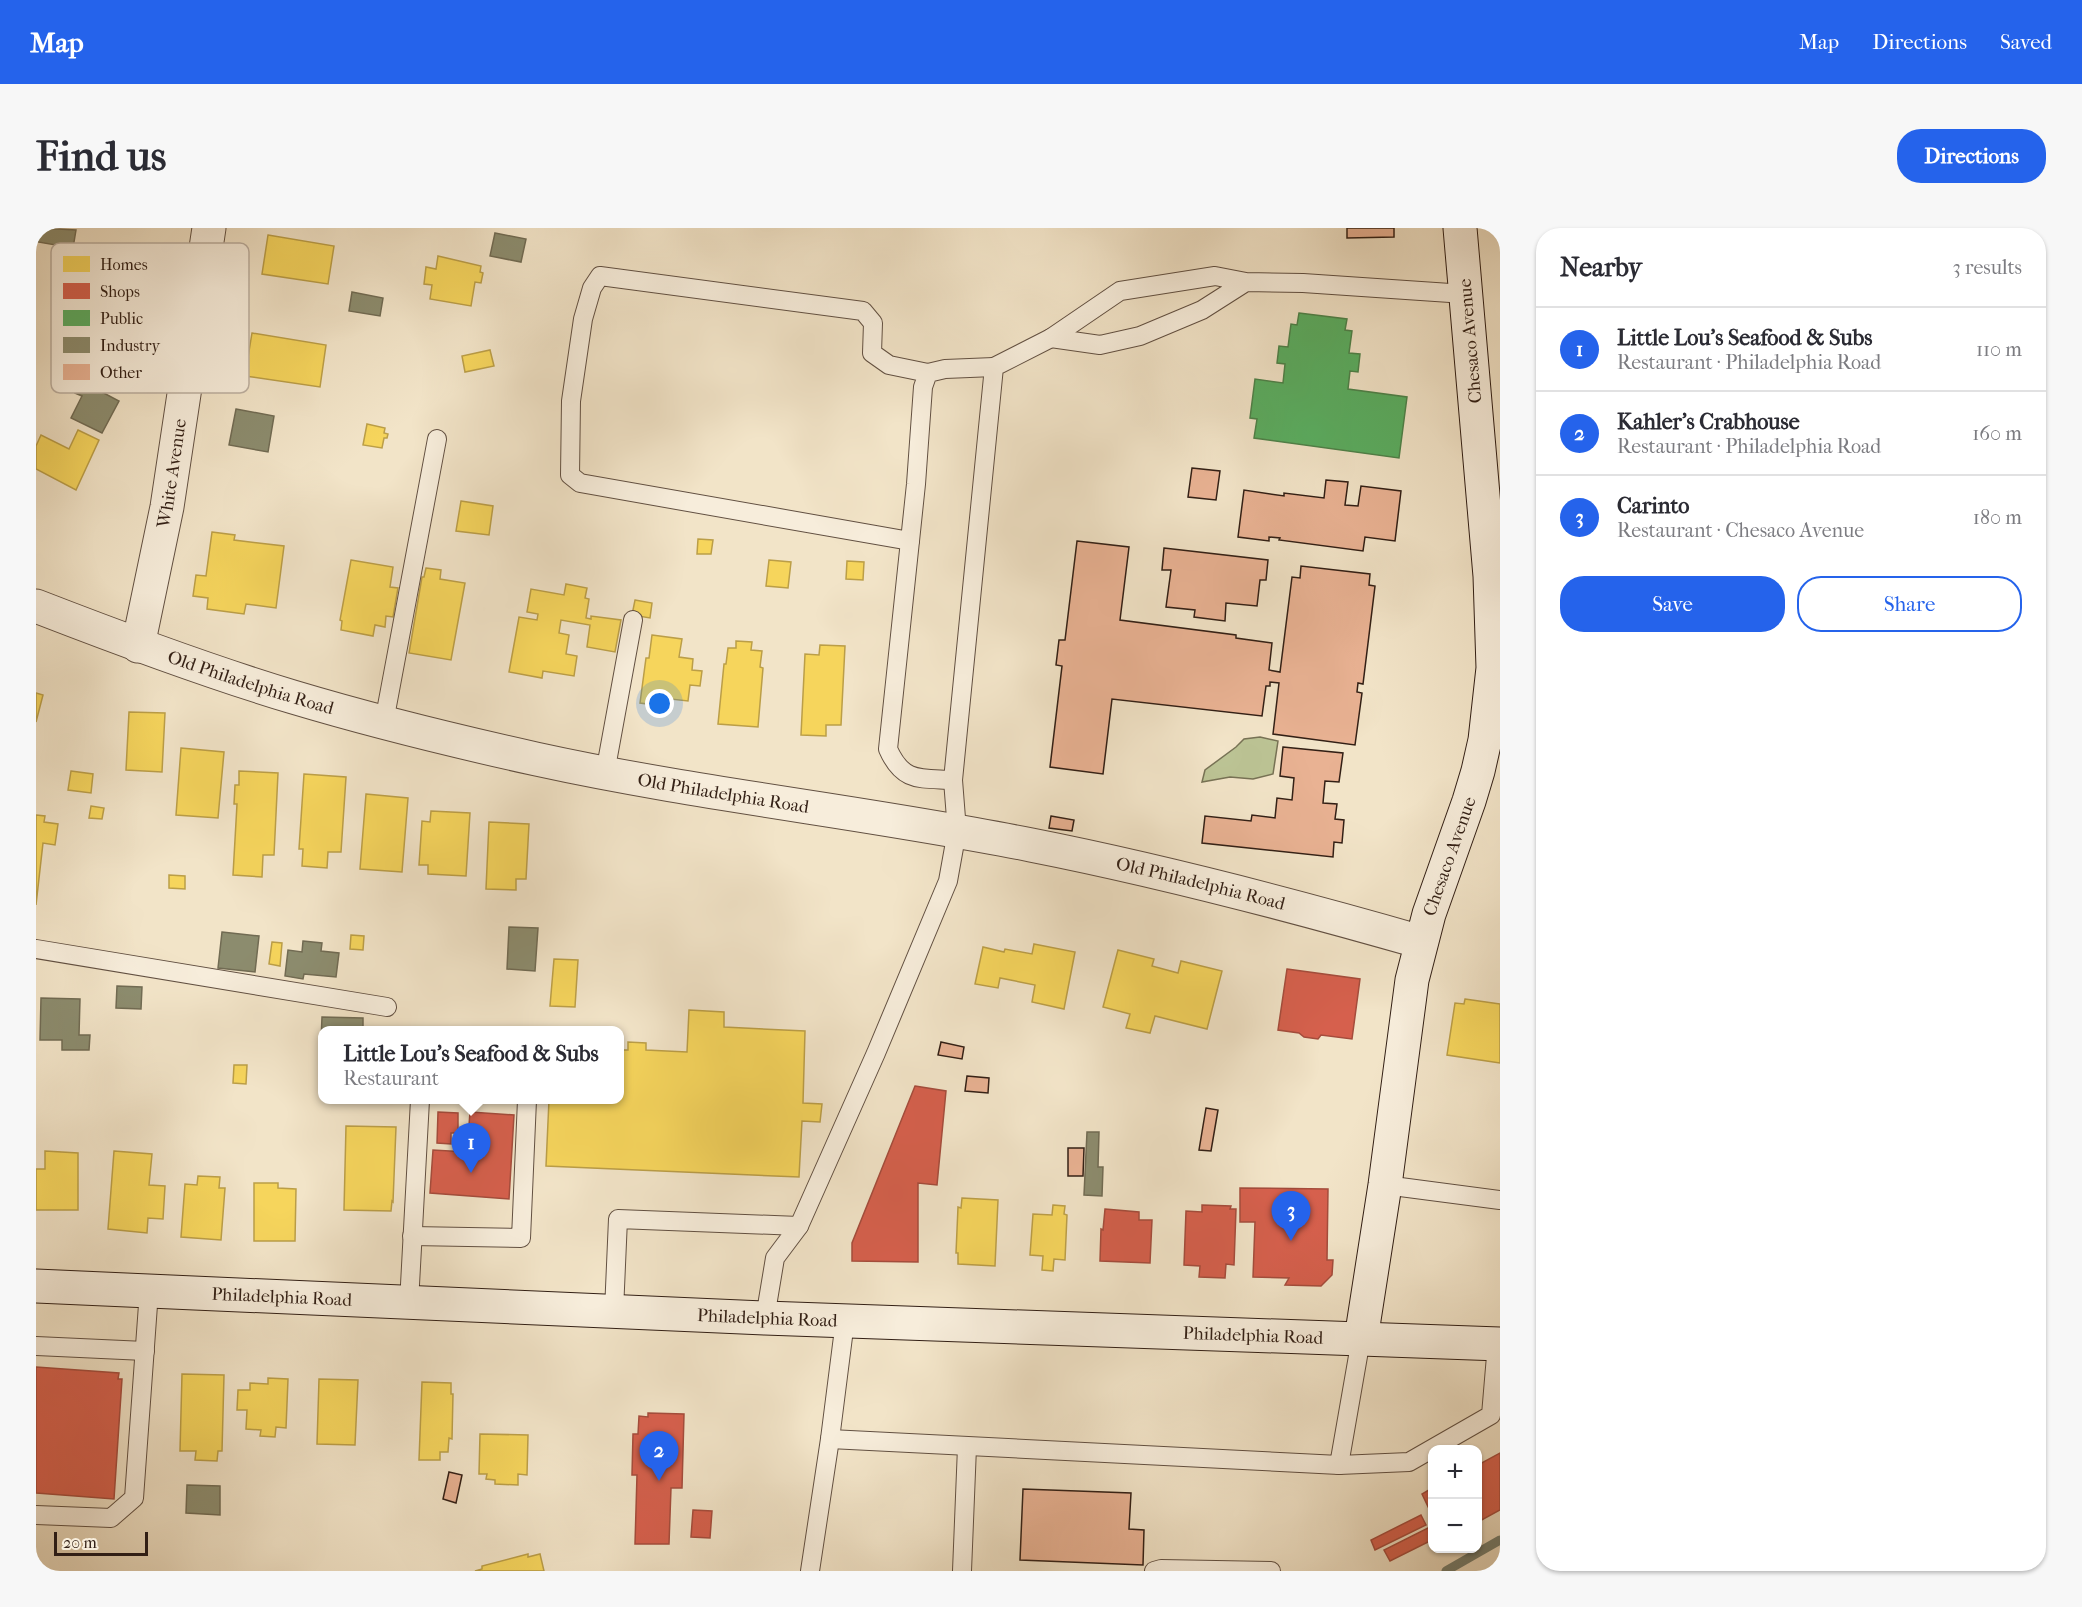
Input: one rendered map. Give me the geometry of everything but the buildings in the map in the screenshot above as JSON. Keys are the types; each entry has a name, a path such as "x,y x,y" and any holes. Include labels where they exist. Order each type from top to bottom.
{"street":[{"name":"White Avenue","path":"207,243 209,228"},
{"name":"Chesaco Avenue","path":"1361,1339 1385,1185 1412,980 1421,942 1478,771 1485,740 1493,668 1490,576 1460,228"},
{"name":"White Avenue","path":"138,646 167,507 184,393"},
{"name":"Old Philadelphia Road","path":"36,606 138,646 291,696 472,744 605,773 1041,847 1289,904 1421,942"},
{"name":"Philadelphia Road","path":"36,1286 765,1318 1499,1344"}],"lane":[{"path":"910,541 580,483 570,475 571,401 583,319 592,288 600,276 863,310 873,323 872,352 889,365 928,373 945,369 994,367 1051,338 1120,291 1215,276 1246,282 1303,283 1465,294"},
{"path":"1051,338 1100,345 1140,336 1203,310 1246,282"},
{"path":"765,1318 775,1258 799,1226 876,1053 948,881 957,831 953,780 994,367"},
{"path":"928,373 923,387 916,484 888,749 895,764 905,774 919,778 953,780"},
{"path":"384,722 437,439"},
{"path":"605,773 633,620"},
{"path":"36,949 387,1007"},
{"path":"409,1303 420,1104"},
{"path":"412,1236 521,1238 527,1104"},
{"path":"1385,1185 1500,1200"},
{"path":"615,1311 618,1219 799,1226"},
{"path":"36,1515 111,1518 134,1498 149,1291"},
{"path":"810,1571 845,1321"},
{"path":"1339,1465 1361,1339"},
{"path":"830,1439 1339,1465 1409,1462 1491,1415 1499,1344"},
{"path":"36,1346 145,1351"},
{"path":"962,1571 967,1447"},
{"path":"1154,1571 1161,1569 1271,1571"}],"green space":[{"path":"1260,737 1278,741 1273,774 1253,779 1230,777 1202,782 1205,770 1244,739"}],"waterway":[{"path":"1446,1571 1500,1540"}],"place":[{"name":"Little Lou’s Seafood & Subs","path":"471,1173"},
{"name":"Carinto","path":"1291,1241"},
{"name":"Kahler’s Crabhouse","path":"659,1481"}]}
